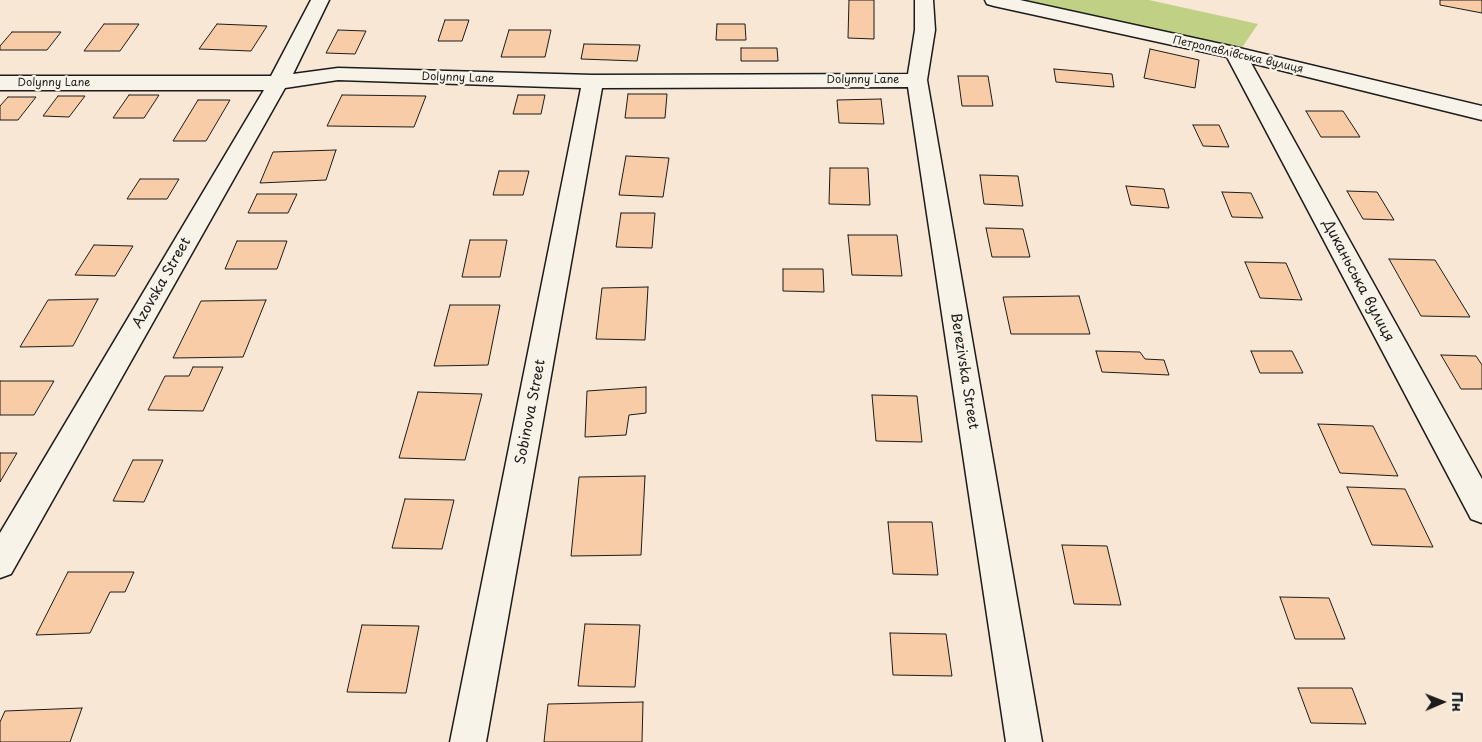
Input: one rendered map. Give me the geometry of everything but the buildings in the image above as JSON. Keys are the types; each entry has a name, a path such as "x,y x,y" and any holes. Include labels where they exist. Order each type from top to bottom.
{"street":[{"name":"Azovska Street","path":"0,563 278,83 320,0"},
{"name":"Berezivska Street","path":"924,0 925,30 917,80 1024,742"},
{"name":"Петропавлівська вулиця","path":"994,0 1234,53 1482,113"},
{"name":"Диканьська вулиця","path":"1234,53 1482,509"},
{"name":"Dolynny Lane","path":"0,83 278,83 338,74 593,82 917,80"},
{"name":"Sobinova Street","path":"468,742 593,82"}],"green space":[{"path":"1022,0 1149,0 1258,24 1241,49"}]}
